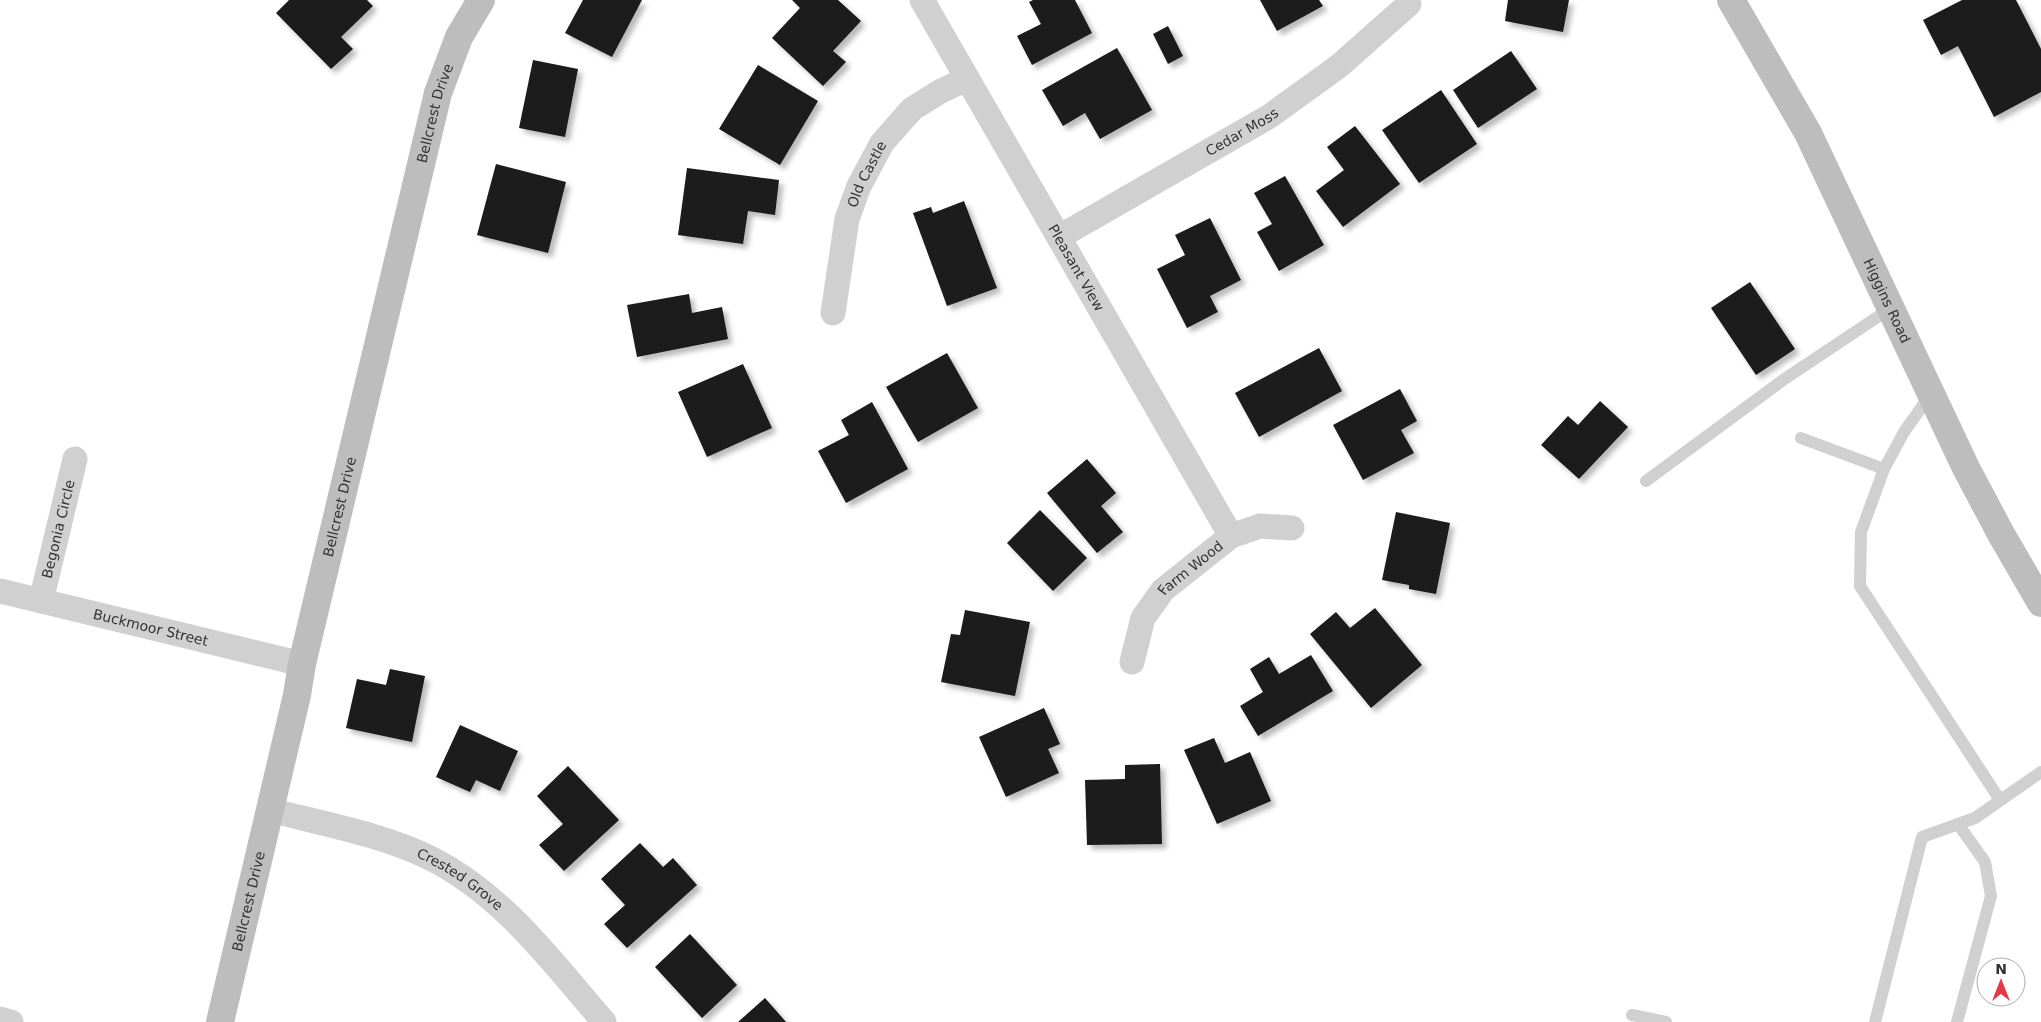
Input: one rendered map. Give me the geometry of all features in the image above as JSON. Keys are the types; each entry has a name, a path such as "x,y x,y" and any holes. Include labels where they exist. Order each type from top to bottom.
{"street":[{"name":"Bellcrest Drive","path":"220,1022 302,664 438,94 460,37 481,0"},
{"name":"Pleasant View","path":"922,0 1231,536"},
{"name":"Higgins Road","path":"1731,0 1808,133 1966,468 2001,534 2039,596"},
{"name":"Cedar Moss","path":"1059,238 1270,116 1339,66 1408,2"},
{"name":"Old Castle","path":"832,313 847,219 859,186 882,143 912,109 941,91 967,79"},
{"name":"Begonia Circle","path":"42,601 75,459"},
{"name":"Farm Wood","path":"1132,662 1143,618 1163,590 1231,536 1260,526 1292,528"},
{"name":"Buckmoor Street","path":"0,591 302,664"},
{"name":"Crested Grove","path":"270,810 403,846 432,859 462,878 484,892 529,936 604,1022"},
{"path":"0,1019 11,1022"}],"lane":[{"path":"1646,481 1783,380 1891,308"},
{"path":"1931,394 1904,432 1884,469 1861,532 1860,586 2000,800"},
{"path":"1801,438 1884,469"},
{"path":"1875,1022 1922,836 1976,818 2041,772"},
{"path":"1957,1022 1991,896 1985,862 1958,824"},
{"path":"1632,1015 1666,1022"}],"building":[{"path":"289,0 367,0 373,6 341,37 353,49 331,69 276,13"},
{"path":"583,0 642,0 612,57 565,33"},
{"path":"792,0 838,0 861,21 833,51 846,62 823,86 772,38 800,8"},
{"path":"1033,0 1075,0 1092,33 1032,65 1017,36 1041,24 1029,2"},
{"path":"1260,0 1319,0 1323,6 1277,31"},
{"path":"1508,0 1569,0 1563,32 1505,21"},
{"path":"1962,0 2016,0 2041,49 2041,92 1994,117 1958,46 1941,55 1923,20"},
{"path":"1168,26 1183,56 1168,64 1153,34"},
{"path":"1117,48 1152,110 1100,139 1085,113 1063,126 1042,90"},
{"path":"1511,51 1537,89 1478,128 1453,90"},
{"path":"533,60 578,69 565,137 519,128"},
{"path":"758,65 818,101 780,165 719,129"},
{"path":"1441,90 1477,144 1419,183 1382,130"},
{"path":"1355,126 1400,184 1343,227 1316,191 1344,170 1327,147"},
{"path":"496,164 566,182 548,253 477,235"},
{"path":"687,168 779,180 775,215 748,211 743,244 678,235"},
{"path":"1285,176 1324,245 1279,271 1257,232 1272,224 1254,193"},
{"path":"964,201 997,288 947,306 913,213 931,207 933,213"},
{"path":"1210,218 1241,280 1210,296 1218,312 1187,328 1157,269 1185,255 1175,235"},
{"path":"1750,282 1795,349 1756,375 1711,308"},
{"path":"689,294 692,313 722,307 728,339 637,357 627,305"},
{"path":"1319,348 1342,391 1259,437 1235,393"},
{"path":"947,353 978,408 918,442 886,387"},
{"path":"743,364 772,428 707,457 678,392"},
{"path":"1400,389 1417,421 1401,430 1414,453 1363,480 1333,425"},
{"path":"1600,401 1628,427 1579,479 1541,445 1568,416 1578,425"},
{"path":"872,402 908,469 846,503 818,451 849,435 841,420"},
{"path":"1087,459 1116,493 1101,506 1123,532 1097,553 1047,493"},
{"path":"1040,510 1087,558 1053,591 1007,543"},
{"path":"1396,512 1450,523 1436,594 1409,589 1409,585 1382,580"},
{"path":"1375,608 1422,665 1371,708 1310,634 1336,612 1350,628"},
{"path":"965,610 1030,622 1015,696 941,682 951,634 960,635"},
{"path":"1311,655 1333,691 1258,736 1240,706 1263,692 1250,669 1269,657 1279,674"},
{"path":"390,669 425,676 412,742 346,728 357,679 386,685"},
{"path":"1044,708 1060,744 1048,749 1059,773 1006,797 979,737"},
{"path":"460,725 518,751 500,791 476,780 470,792 436,777"},
{"path":"1214,738 1225,763 1250,752 1271,801 1217,824 1184,750"},
{"path":"1160,764 1162,844 1087,845 1085,780 1125,779 1125,765"},
{"path":"568,766 619,820 564,871 539,845 563,824 537,796"},
{"path":"640,843 663,867 673,858 697,885 627,948 604,924 625,905 601,879"},
{"path":"690,934 737,985 702,1018 655,967"},
{"path":"765,998 786,1022 738,1022"}]}
